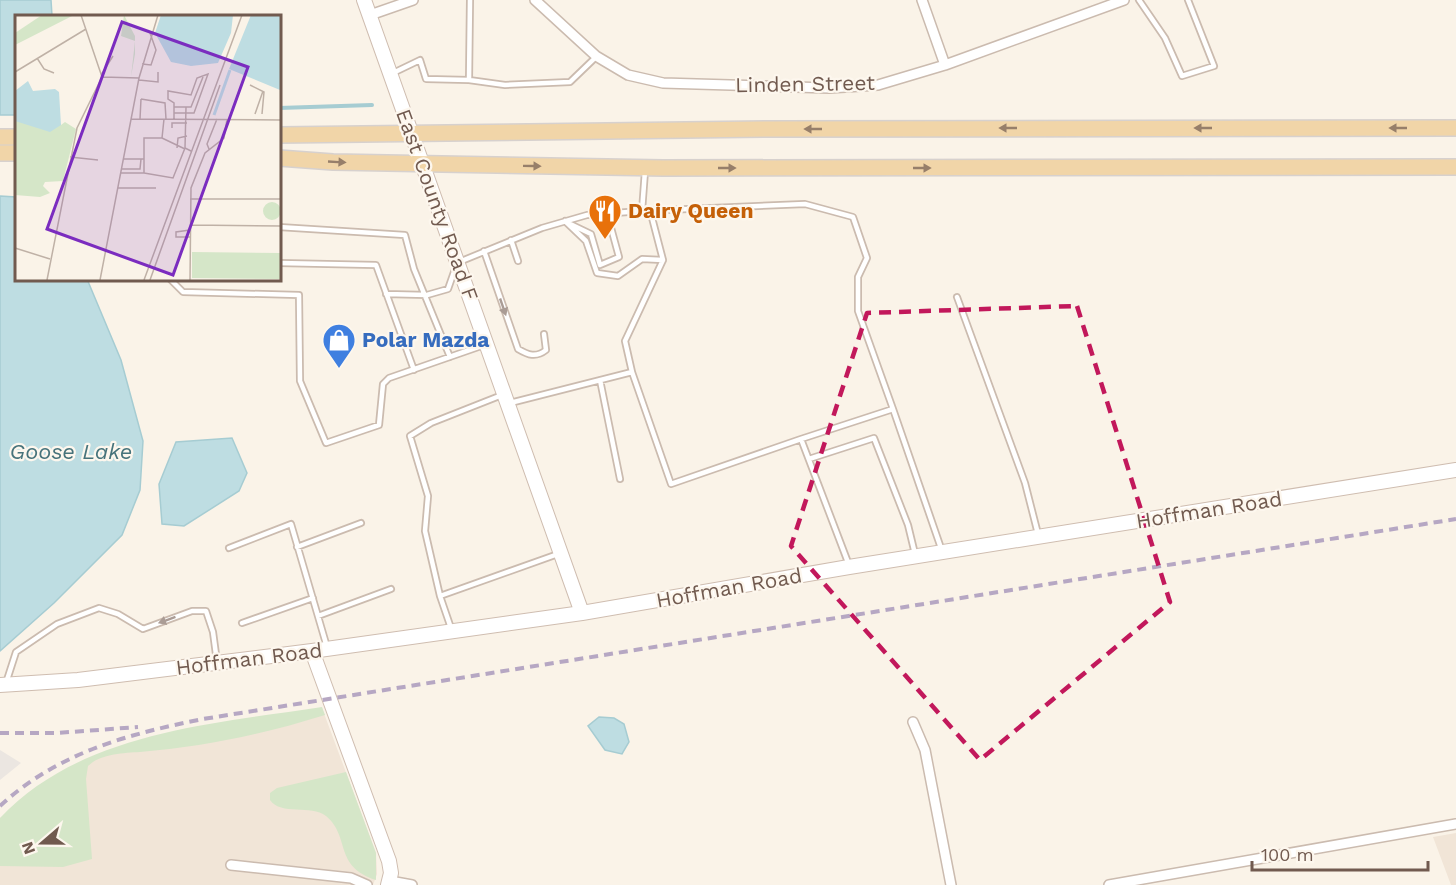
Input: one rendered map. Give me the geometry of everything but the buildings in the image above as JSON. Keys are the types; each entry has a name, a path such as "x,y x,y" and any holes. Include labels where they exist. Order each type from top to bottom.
{"main road":[{"path":"280,135 771,129 1456,128"},
{"path":"0,137 15,136"},
{"path":"280,158 423,165 646,168 1456,167"}],"street":[{"name":"East County Road F","path":"364,0 582,614"},
{"path":"370,15 413,0"},
{"name":"Linden Street","path":"536,0 596,56 628,75 663,83 811,88 878,85 945,65 1109,3 1124,0"},
{"path":"922,0 945,65"},
{"name":"Hoffman Road","path":"2,685 78,680 217,663 582,614 915,556 1456,470"},
{"path":"312,651 389,861 389,883 412,885"},
{"path":"913,722 925,750 951,885"},
{"path":"1109,885 1456,824"},
{"path":"231,865 351,878 368,885"}],"lane":[{"path":"469,80 470,0"},
{"path":"1139,0 1166,38 1182,76 1214,66 1188,0"},
{"path":"390,74 420,60 426,79 469,80 505,85 570,82 596,56"},
{"path":"642,211 646,168"},
{"path":"386,294 427,295 448,289 458,262 511,240 587,215 650,210 805,204 854,217 867,258 858,277 858,311 942,552"},
{"path":"650,210 663,260 625,341 632,372 671,484 892,409"},
{"path":"565,221 591,234 600,265 620,257 608,213"},
{"path":"565,221 585,241 597,273 618,276 642,259 663,260"},
{"path":"280,227 405,235 414,268 427,295 450,357"},
{"path":"511,240 518,261"},
{"path":"484,252 518,349 528,355 540,355 546,350 544,334"},
{"path":"280,263 376,265 414,370"},
{"path":"171,280 183,292 299,295 300,381 326,443 379,425 383,384 389,378 487,344"},
{"path":"957,297 1025,483 1038,537"},
{"path":"453,632 440,596 425,531 428,496 410,436 431,423 506,399 632,372"},
{"path":"600,380 621,478"},
{"path":"809,459 874,438 908,525 915,556"},
{"path":"801,439 849,567"},
{"path":"297,547 361,523"},
{"path":"229,548 291,524 328,649"},
{"path":"440,596 561,553"},
{"path":"318,616 390,589"},
{"path":"243,623 313,598"},
{"path":"2,685 16,652 57,624 99,608 118,614 143,629 192,611 207,610 213,632 217,663"}],"highlighted area":[{"path":"1077,306 1170,602 980,760 791,546 867,313"}],"shaded area":[{"path":"322,708 376,853 377,874 373,885 0,885 0,818 92,758"},
{"path":"0,750 21,763 0,780"},
{"path":"1456,833 1456,885 1451,885 1433,837"}],"green space":[{"path":"322,707 325,715 257,734 164,750 119,754 99,759 88,766 86,779 92,859 63,867 0,866 0,818 33,789 69,767 108,750 150,737 237,719"},
{"path":"346,772 376,853 376,880 354,867 344,851 334,824 326,816 312,811 281,808 270,800 270,793 277,788"}],"water":[{"path":"0,0 51,0 52,15 15,15 15,115 0,115"},
{"name":"Goose Lake","path":"0,196 15,197 15,280 87,280 121,360 143,441 140,490 122,535 54,603 0,651"},
{"path":"232,438 247,473 239,491 184,526 162,524 159,484 176,442"},
{"path":"599,717 614,718 624,724 629,742 622,754 605,750 588,726"}],"waterway":[{"path":"280,108 372,105"}],"railway":[{"path":"0,806 45,772 95,748 148,731 203,719 1456,519"},
{"path":"0,733 57,733 138,727"}],"place":[{"name":"Dairy Queen","path":"605,240"},
{"name":"Polar Mazda","path":"339,369"}]}
